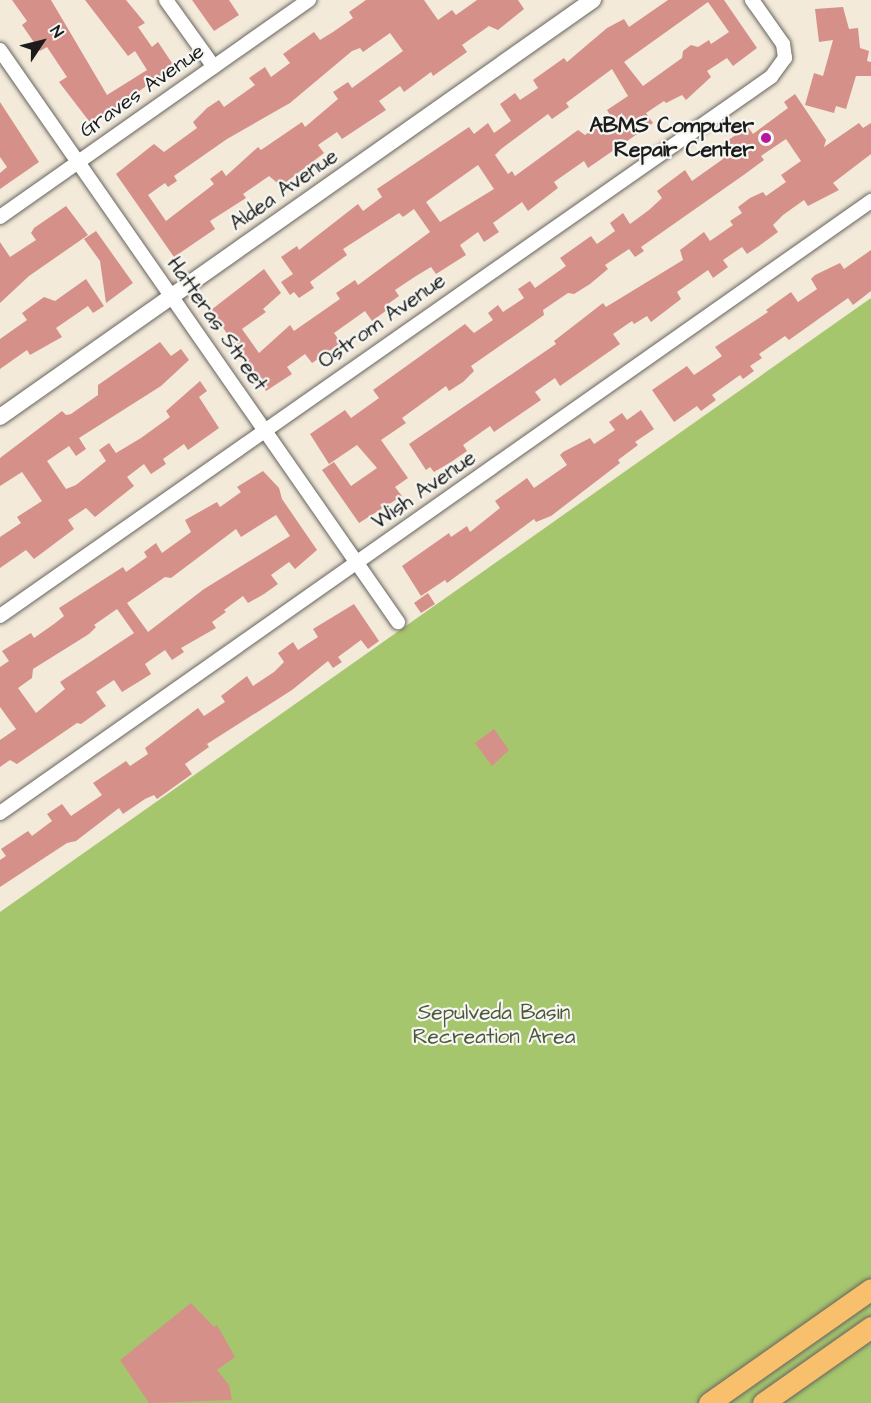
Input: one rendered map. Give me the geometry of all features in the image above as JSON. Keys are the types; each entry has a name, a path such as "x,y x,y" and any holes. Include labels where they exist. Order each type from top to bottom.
{"main road":[{"path":"709,1403 871,1289"},
{"path":"763,1403 871,1327"}],"street":[{"path":"166,0 214,67"},
{"name":"Graves Avenue","path":"0,217 309,0"},
{"name":"Aldea Avenue","path":"0,417 593,0"},
{"name":"Ostrom Avenue","path":"0,616 771,76 785,58 783,44 752,0"},
{"name":"Hatteras Street","path":"0,50 79,160 398,622"},
{"name":"Wish Avenue","path":"0,813 871,201"}],"green space":[{"name":"Sepulveda Basin Recreation Area","path":"871,298 871,1403 0,1403 0,912"}],"building":[{"path":"12,0 51,0 107,95 147,70 135,51 128,56 85,0 126,0 145,23 138,27 152,47 158,42 174,66 92,125 59,82 67,77 47,47 40,51 22,25 27,21"},
{"path":"192,0 229,0 239,15 214,31"},
{"path":"366,0 424,0 438,20 452,10 456,15 477,0 518,0 524,9 498,30 489,26 462,45 467,52 433,76 431,72 404,92 400,86 379,101 386,110 342,139 337,132 318,145 324,153 281,186 269,176 243,194 246,198 210,221 215,229 174,257 116,174 154,144 164,152 197,128 193,122 207,108 219,100 224,107 255,85 249,78 265,67 271,77 290,63 283,54 314,32 320,40 333,32 353,18 349,12","holes":["390,33 403,51 352,88 348,82 333,92 338,99 305,127 302,122 261,150 258,147 226,176 222,170 210,179 214,184 166,221 148,195 165,183 168,187 177,181 174,176 227,139 290,103 352,51 360,48 363,52"]},
{"path":"668,0 724,0 757,48 733,66 727,58 707,71 711,77 686,100 682,95 666,103 664,101 646,113 653,123 588,168 584,161 554,182 558,188 528,211 522,202 493,223 499,232 484,242 478,232 460,245 466,255 436,274 431,267 395,290 399,296 385,306 387,310 372,321 365,311 334,333 341,343 312,363 305,354 287,367 292,374 266,391 211,310 264,269 281,293 263,309 266,312 242,329 259,353 290,325 294,331 340,299 336,293 355,280 358,285 430,232 414,209 403,217 399,213 343,249 347,255 310,282 314,288 299,298 294,292 290,295 281,282 293,274 281,257 297,246 299,250 358,204 363,211 382,197 377,189 469,127 474,134 488,123 494,133 511,121 500,104 515,93 520,100 538,88 533,80 564,58 567,62 607,28 624,19 629,27","holes":["708,2 729,32 711,44 709,40 698,47 691,45 683,51 682,58 643,86 624,62","612,69 628,96 607,110 610,115 604,122 585,135 578,130 515,176 512,171 508,174 495,155 548,114 552,119 569,107 566,103","478,165 494,189 440,222 426,202"]},
{"path":"843,7 849,29 858,28 860,48 869,51 867,61 871,62 871,76 856,76 846,109 836,106 834,113 805,105 814,73 823,76 833,40 819,42 815,9"},
{"path":"795,94 826,140 824,147 859,123 863,128 871,123 871,154 833,183 839,190 808,206 804,200 773,225 778,232 759,246 747,254 742,247 723,260 728,267 713,278 708,270 677,292 681,299 651,322 647,316 634,324 632,321 613,334 620,344 560,386 555,378 535,392 541,400 494,432 490,426 463,445 467,451 451,462 434,472 430,467 426,470 409,444 556,344 554,341 603,303 606,307 683,260 680,250 704,232 710,241 733,225 730,221 742,213 738,207 763,192 766,196 786,182 781,175 801,161 786,139 761,156 764,160 641,247 644,251 635,257 629,249 605,265 608,269 590,284 574,294 568,293 543,310 544,315 471,366 474,371 463,382 449,391 446,386 402,418 406,423 381,440 408,478 395,487 402,496 359,523 322,470 334,462 351,486 377,468 357,445 329,464 310,434 345,410 351,418 379,398 373,390 465,324 474,333 493,320 488,313 498,305 503,312 524,298 518,289 530,281 535,288 566,266 560,258 591,236 597,244 615,231 610,223 623,213 630,224 662,198 657,191 685,170 692,181 723,159 716,148 748,127 753,134 788,108 784,102"},
{"path":"0,102 39,162 0,189 0,173 7,167 0,157"},
{"path":"66,206 88,235 29,276 0,303 0,242 10,257 36,240 31,233 34,228"},
{"path":"96,231 133,283 106,303 100,261 84,239"},
{"path":"871,250 871,291 853,305 848,298 789,340 785,336 759,354 762,358 750,366 754,371 743,379 740,375 712,395 716,400 701,411 697,406 674,422 652,390 687,366 694,375 722,356 715,347 768,312 766,310 791,292 798,302 817,289 811,279 815,275 840,263 844,269"},
{"path":"86,279 104,306 93,313 88,306 56,328 62,337 30,355 27,350 0,369 0,339 27,320 22,313 44,297 55,301"},
{"path":"160,342 171,356 181,349 189,360 161,386 79,438 86,449 76,456 69,446 47,461 66,489 76,485 106,461 99,450 109,443 116,453 141,438 170,417 166,411 200,381 207,391 199,397 219,428 188,450 184,444 163,459 166,464 151,474 144,464 127,477 134,486 95,517 86,508 68,520 74,529 34,559 26,550 0,568 0,537 21,523 17,517 42,501 22,472 0,486 0,458 62,411 66,415 71,414 98,395 98,385"},
{"path":"641,410 654,429 635,442 638,445 618,460 620,463 551,516 536,522 534,519 447,583 445,580 421,596 402,566 449,533 451,537 467,526 470,532 500,508 495,501 527,478 534,488 567,465 560,455 563,452 590,438 594,444 615,430 609,422 622,413 627,420"},
{"path":"263,471 279,488 282,499 317,550 295,569 289,562 271,575 278,584 264,594 248,603 243,596 224,610 226,612 212,622 216,628 181,648 184,652 172,660 165,650 145,664 151,674 122,692 114,680 96,692 106,706 81,724 77,723 17,764 10,760 0,767 0,740 16,729 0,707 0,667 9,661 2,651 31,633 34,638 54,624 64,616 59,608 123,567 126,572 147,557 144,552 156,543 162,553 191,532 185,520 217,502 220,507 241,492 237,487","holes":["276,515 290,536 204,589 148,632 127,603 165,577 171,578 236,529 241,537","117,609 134,633 60,682 65,689 36,713 18,688 32,678 33,669 89,634 96,627 94,625"]},
{"path":"428,593 435,604 421,613 414,603"},
{"path":"354,604 379,641 368,649 361,640 338,657 342,662 333,668 328,661 292,690 207,744 209,747 185,764 192,774 157,799 154,795 123,814 119,808 76,841 67,843 0,887 0,860 6,856 1,849 28,831 32,836 52,821 47,814 62,804 71,816 102,795 93,783 126,761 130,766 148,754 145,748 198,708 204,716 225,702 221,696 247,676 253,686 274,672 284,662 278,653 293,642 298,650 318,637 313,629"},
{"path":"494,729 509,750 492,766 475,743"},
{"path":"191,1303 214,1327 217,1325 235,1357 217,1370 229,1385 232,1400 149,1403 120,1360"}],"place":[{"name":"ABMS Computer Repair Center","path":"766,138"}]}
